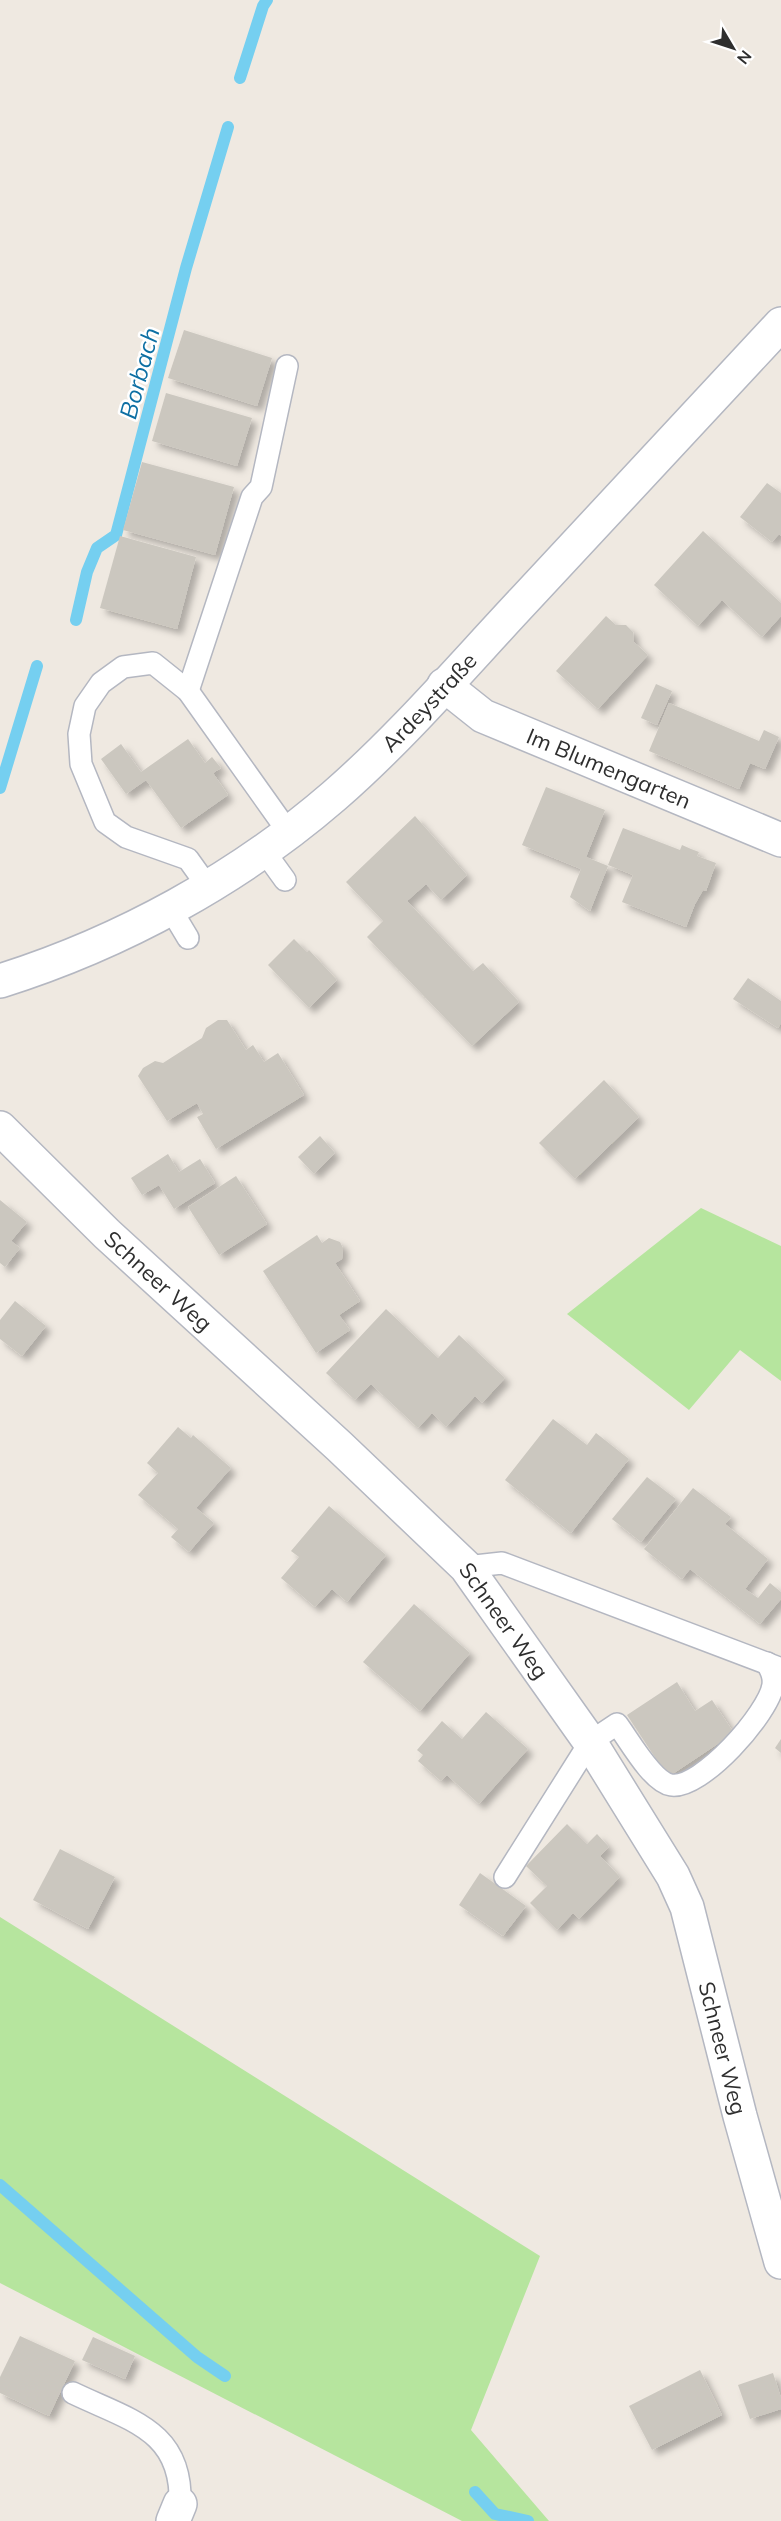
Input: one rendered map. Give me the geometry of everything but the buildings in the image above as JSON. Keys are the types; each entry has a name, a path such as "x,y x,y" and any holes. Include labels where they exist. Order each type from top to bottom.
{"street":[{"name":"Ardeystraße","path":"0,981 92,947 208,887 276,842 336,794 444,685 781,324"},
{"name":"Im Blumengarten","path":"444,685 483,716 781,840"},
{"name":"Schneer Weg","path":"0,1128 101,1241 331,1438 466,1568 590,1742 668,1866 687,1907 740,2116 781,2262"}],"lane":[{"path":"188,691 252,496 261,487 287,366"},
{"path":"208,887 188,859 126,837 105,822 81,764 79,734 85,706 100,683 123,667 153,663 188,691 276,842 285,880"},
{"path":"170,908 188,938"},
{"path":"466,1568 502,1563 774,1666 772,1688 759,1715 726,1754 689,1782 672,1785 656,1777 617,1724 590,1742 505,1877"},
{"path":"73,2393 142,2426 162,2441 178,2467 177,2512"}],"green space":[{"path":"701,1208 781,1246 781,1381 740,1350 689,1410 567,1314"},
{"path":"0,1917 540,2256 471,2430 549,2521 462,2521 0,2283"}],"waterway":[{"name":"Borbach","path":"240,78 263,6 267,0"},
{"name":"Borbach","path":"76,620 87,572 97,548 116,535 186,268 228,127"},
{"name":"Borbach","path":"0,788 37,666"},
{"path":"0,2185 197,2357 225,2376"},
{"path":"475,2492 495,2514 528,2521"}]}
